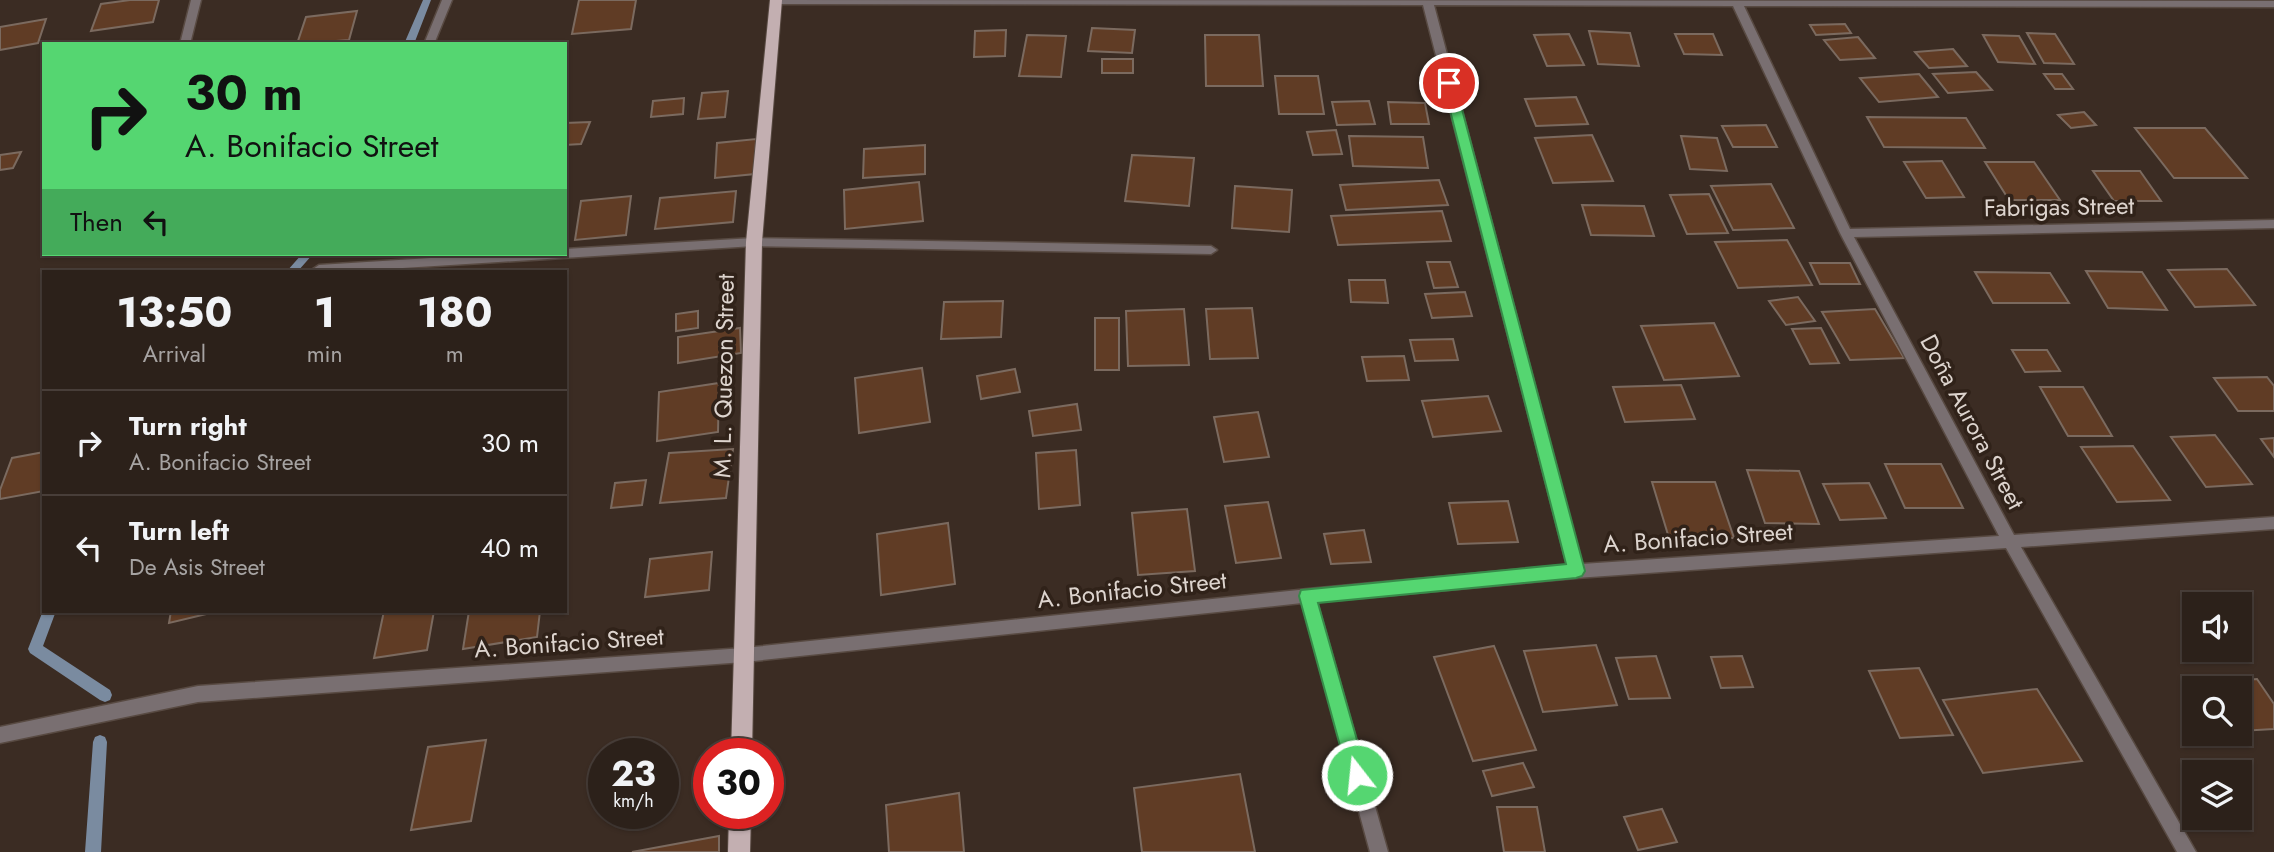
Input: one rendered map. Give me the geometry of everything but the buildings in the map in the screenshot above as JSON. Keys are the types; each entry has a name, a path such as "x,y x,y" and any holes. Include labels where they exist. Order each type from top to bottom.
{"main road":[{"name":"M. L. Quezon Street","path":"741,738 754,242 776,1"},
{"path":"739,852 740,829"}],"street":[{"path":"185,42 195,0"},
{"path":"430,42 447,0"},
{"path":"776,1 2274,4"},
{"path":"1428,1 1576,571"},
{"name":"Doña Aurora Street","path":"1737,3 1846,233 2011,543 2187,852"},
{"name":"Fabrigas Street","path":"1846,233 2274,224"},
{"path":"567,254 754,242 1211,250"},
{"path":"318,270 330,256"},
{"path":"318,270 532,256"},
{"name":"A. Bonifacio Street","path":"0,735 198,694 744,655 1307,596 1576,571 2274,523"},
{"path":"1307,596 1379,852"}],"waterway":[{"path":"410,42 427,0"},
{"path":"293,270 306,256"},
{"path":"48,613 35,649 105,695"},
{"path":"93,852 100,742"}],"route":[{"path":"1357,775 1307,596 1576,571 1449,83"}]}
